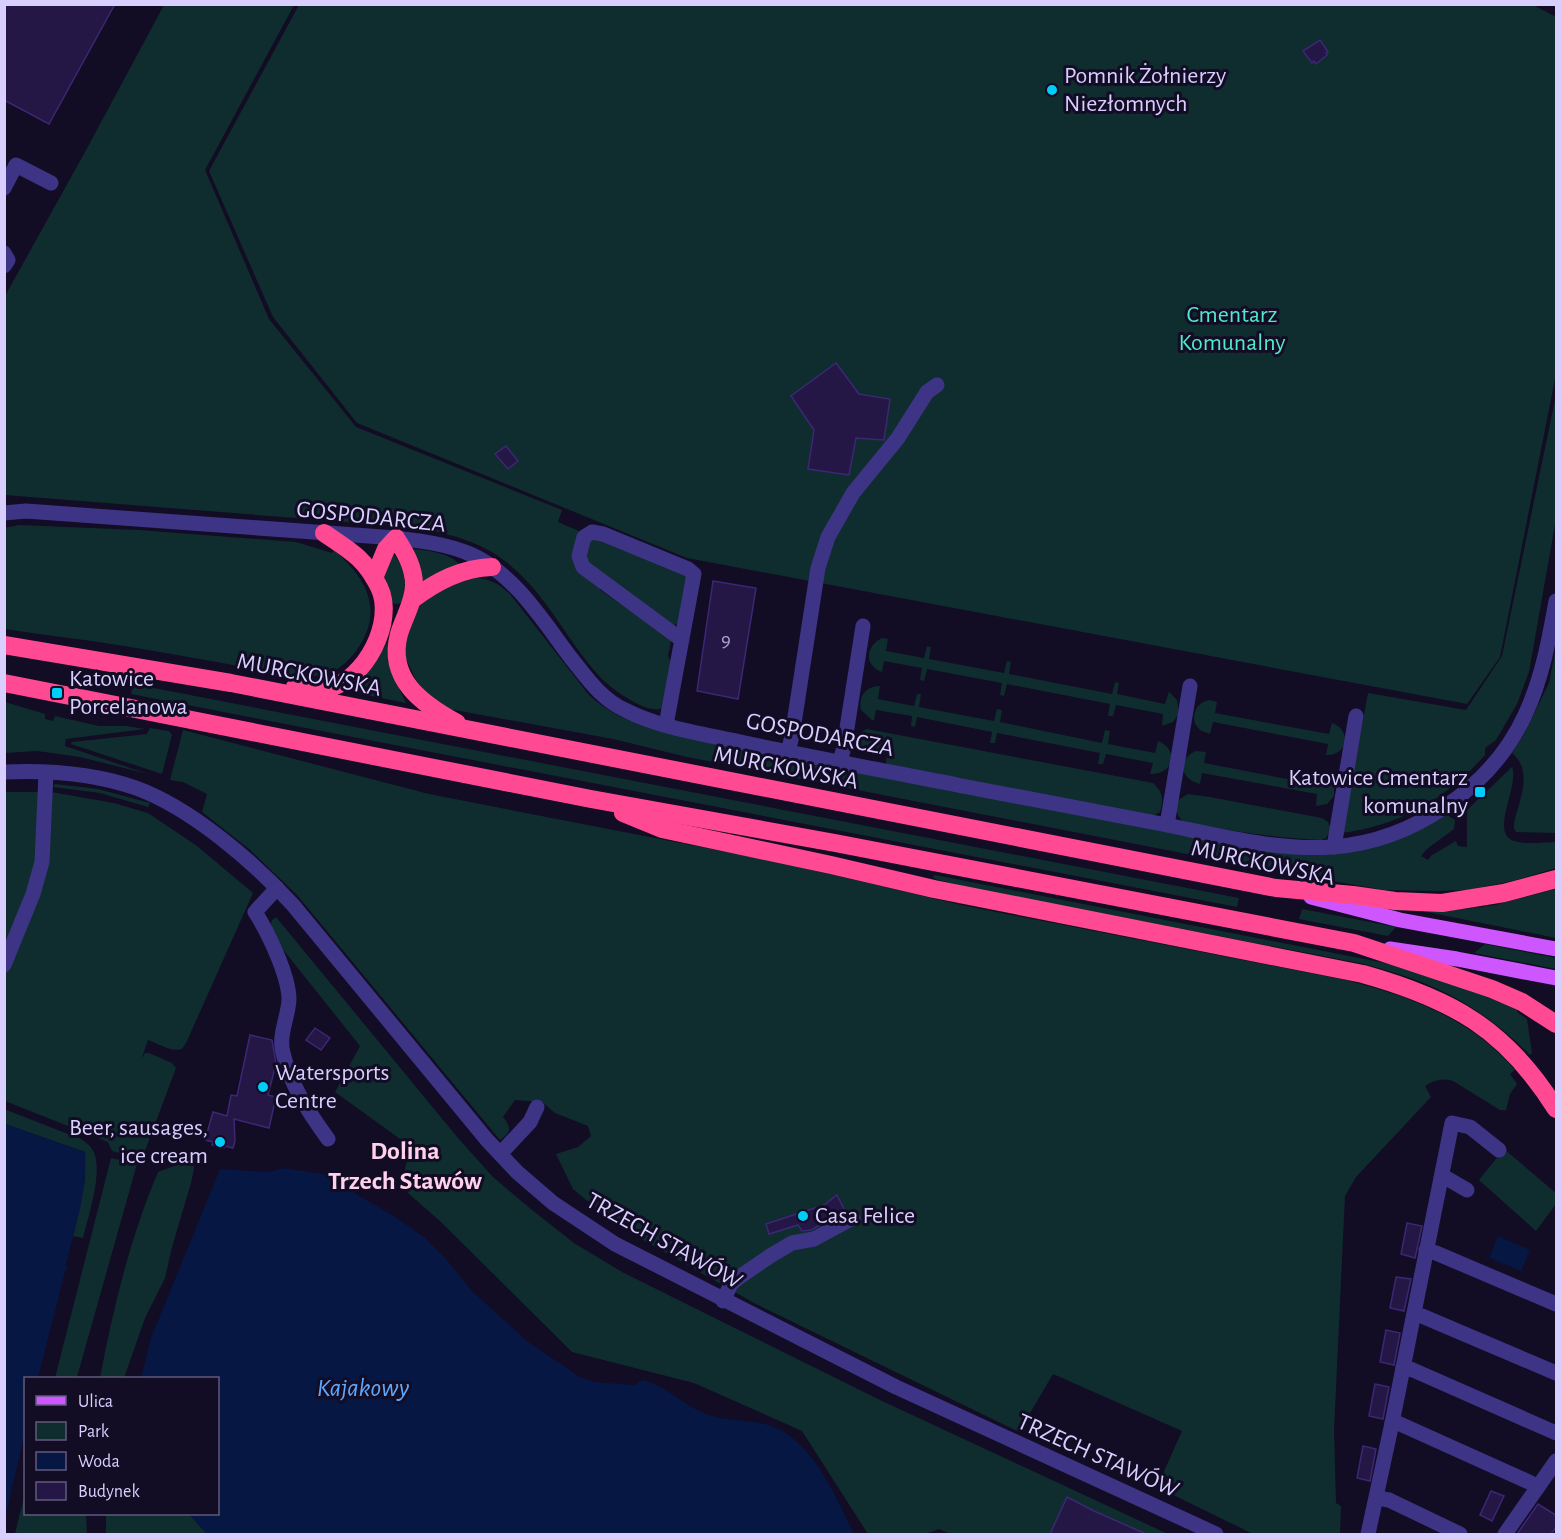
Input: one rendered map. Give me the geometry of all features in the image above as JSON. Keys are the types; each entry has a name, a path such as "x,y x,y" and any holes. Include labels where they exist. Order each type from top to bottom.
{"highway":[{"path":"231,683 327,688 345,681 367,658 377,640 382,624 381,590 353,551 324,533"},
{"path":"374,578 386,549 396,538 406,554 413,574 413,599 399,636 398,649 400,667 407,686 420,701 438,713 489,735"},
{"path":"413,599 443,578 471,568 492,567"},
{"name":"MURCKOWSKA","path":"4,645 231,683 1276,888"},
{"path":"4,683 591,799 858,847 1354,944 1492,989 1522,1002 1552,1020"},
{"path":"591,799 662,829 996,903 1363,974 1404,986 1449,1005 1492,1033 1528,1069 1557,1108"},
{"path":"1276,888 1395,901 1442,903 1504,893 1557,879"}],"main road":[{"name":"MURCKOWSKA","path":"1276,888 1400,920 1554,949"},
{"path":"1354,944 1458,959 1557,978"}],"street":[{"path":"4,188 10,162 51,183"},
{"path":"4,253 8,260 4,266"},
{"path":"788,752 818,568 828,537 853,493 898,438 927,392 938,385"},
{"name":"GOSPODARCZA","path":"4,513 26,511 396,538 450,547 470,554 492,567 526,600 605,698 628,712 666,725 788,752 1167,825 1270,844 1303,847 1334,847 1364,842 1412,826 1461,794 1489,768 1512,739 1533,697 1557,601"},
{"path":"666,725 682,640 694,574 692,571 603,534 592,532 584,537 579,556 583,567 682,640"},
{"path":"840,762 863,626"},
{"path":"1167,825 1190,686"},
{"path":"1334,847 1356,716"},
{"name":"TRZECH STAWÓW","path":"4,772 46,773 109,781 135,788 160,798 210,831 278,888 479,1132 500,1154 553,1203 615,1244 723,1301 957,1416 1216,1534"},
{"path":"4,965 33,894 42,862 46,773"},
{"path":"278,888 255,912 267,929 289,998 282,1035 282,1052 294,1083 310,1114 328,1139"},
{"path":"500,1154 530,1122 537,1107"},
{"path":"1368,1534 1452,1123 1470,1127 1499,1150"},
{"path":"1441,1178 1448,1179 1467,1190"},
{"path":"723,1301 731,1284 770,1256 792,1243 814,1239 853,1218"},
{"path":"1426,1250 1557,1304"},
{"path":"1414,1315 1422,1316 1557,1373"},
{"path":"1403,1367 1557,1433"},
{"path":"1392,1423 1411,1429 1538,1487"},
{"path":"1505,1534 1557,1461"},
{"path":"1377,1498 1389,1500 1460,1534"}],"green space":[{"path":"164,5 294,5 205,170 269,319 356,427 562,510 558,522 579,531 573,556 600,587 600,590 663,633 671,641 668,656 673,667 663,708 648,708 639,705 605,682 524,578 500,557 464,539 410,527 5,495 5,296"},
{"name":"Cmentarz Komunalny","path":"299,5 1533,5 1556,17 1556,374 1500,657 1467,704 687,558 357,423 273,317 209,171"},
{"path":"1556,395 1556,519 1529,672 1517,704 1496,740 1485,748 1485,755 1470,771 1438,797 1421,808 1384,824 1342,833 1368,693 1466,710 1502,656"},
{"path":"19,525 139,530 296,542 332,553 334,550 358,575 368,595 370,616 368,628 357,650 340,667 326,674 307,677 277,674 120,645 5,629 4,528"},
{"path":"597,539 687,575 680,624 672,625 587,563 586,548 591,540"},
{"path":"412,549 444,555 459,564 422,584"},
{"path":"393,553 400,564 405,583 402,602 398,604 391,603 384,577"},
{"path":"474,578 494,582 510,594 589,695 597,702 622,717 658,731 1313,855 1348,852 1383,844 1416,832 1447,815 1455,820 1454,829 1421,856 1428,860 1432,855 1456,841 1458,846 1467,847 1467,810 1512,767 1512,785 1504,819 1507,836 1514,841 1524,843 1556,842 1556,868 1513,881 1467,890 1384,890 1275,871 687,757 613,739 449,709 426,693 417,682 406,659 405,639 418,608 426,598 452,582"},
{"path":"391,637 398,686 406,703 346,691 369,670"},
{"path":"882,638 888,639 886,651 924,658 927,646 931,647 929,659 1004,673 1007,661 1011,662 1009,674 1112,694 1115,682 1119,683 1117,694 1165,704 1169,692 1177,700 1179,713 1173,722 1162,726 1163,714 1116,705 1113,716 1108,716 1110,704 1007,684 1004,696 1000,695 1002,683 927,669 924,681 920,680 922,668 884,661 882,672 872,665 869,656 872,646"},
{"path":"1556,647 1556,833 1516,832 1514,823 1524,777 1519,761 1512,753 1549,683"},
{"path":"133,684 1239,898 1237,907 244,716 131,694"},
{"path":"880,686 878,699 914,706 917,694 921,694 919,707 994,721 997,709 1002,710 1000,722 1102,743 1105,730 1110,731 1108,744 1155,753 1158,741 1169,750 1171,761 1164,771 1150,774 1153,763 1106,754 1103,764 1098,764 1100,753 997,733 995,743 990,743 992,732 917,717 915,727 911,726 912,716 876,710 874,720 872,720 861,710 860,705 867,690"},
{"path":"1209,700 1217,702 1215,713 1329,734 1332,723 1343,731 1345,742 1339,751 1326,755 1328,744 1213,722 1210,734 1200,730 1194,720 1199,706"},
{"path":"5,702 45,714 45,719 53,721 55,716 99,726 145,729 66,739 65,746 148,774 80,757 37,751 5,753"},
{"path":"150,728 169,731 172,735 162,774 71,744 72,742 147,734"},
{"path":"867,729 1153,783 1162,796 1160,812 1153,816 886,764 887,753 854,747 856,734"},
{"path":"183,730 429,794 783,863 961,905 1345,980 1415,1002 1459,1023 1479,1036 1515,1070 1510,1074 1517,1084 1510,1094 1506,1110 1500,1110 1453,1081 1442,1080 1428,1084 1425,1086 1431,1097 1356,1177 1345,1196 1334,1431 1336,1503 1341,1506 1340,1534 1253,1534 1157,1487 1182,1431 1053,1374 1019,1432 754,1303 615,1224 573,1189 556,1154 578,1147 591,1136 588,1126 555,1113 542,1102 515,1100 503,1117 509,1129 500,1140 297,895 249,849 202,812 207,794 183,782 170,780"},
{"path":"1196,751 1206,752 1204,763 1319,785 1322,774 1327,775 1334,783 1334,796 1327,804 1316,806 1317,794 1202,773 1200,784 1193,782 1185,774 1183,764 1185,759"},
{"path":"55,784 98,789 150,803 148,807 100,793 53,787"},
{"path":"5,792 40,792 39,856 5,950"},
{"path":"51,792 114,803 148,813 197,846 253,893 182,1049 169,1049 148,1040 141,1060 145,1053 149,1053 172,1063 176,1068 142,1159 112,1151 108,1142 5,1101 4,977 16,947"},
{"path":"1188,794 1322,818 1328,822 1331,829 1326,838 1321,840 1252,834 1184,822 1179,817 1177,808 1180,799"},
{"path":"935,875 1429,973 1518,1008 1517,1012 1527,1019 1532,1053 1530,1055 1492,1022 1454,997 1389,971 1364,964 966,887 935,879 933,877"},
{"path":"1556,889 1556,938 1422,911 1495,905"},
{"path":"1302,909 1396,927 1388,936 1299,919"},
{"path":"276,917 458,1138 493,1177 574,1243 622,1272 880,1400 1168,1534 951,1534 939,1529 925,1534 868,1534 802,1431 694,1383 572,1352 441,1222 400,1186 411,1147 335,1092 360,1046 277,942 270,926"},
{"path":"1485,944 1556,958 1556,969 1474,953"},
{"path":"4,1109 81,1139 91,1148 96,1157 96,1180 83,1238 73,1236 85,1180 85,1152 5,1124"},
{"path":"1504,1149 1556,1193 1556,1204 1536,1231 1479,1180"},
{"path":"111,1158 137,1164 77,1377 55,1377"},
{"path":"193,1159 194,1169 191,1183 165,1278 145,1318 124,1377 100,1377 123,1274 158,1172"},
{"path":"24,1497 24,1515 86,1515 87,1534 15,1534"},
{"path":"106,1515 190,1515 207,1534 106,1534"}],"water":[{"path":"5,1124 85,1152 85,1180 66,1264 68,1268 65,1272 38,1377 24,1377 24,1436 5,1519"},
{"name":"Kajakowy","path":"284,1168 323,1174 397,1218 424,1237 447,1260 472,1291 527,1341 580,1377 595,1382 635,1385 642,1380 650,1382 710,1415 765,1424 781,1430 796,1440 820,1469 854,1534 207,1534 190,1515 219,1515 219,1377 141,1377 151,1338 220,1169 268,1172"},
{"path":"1498,1236 1530,1250 1521,1271 1489,1258"}],"building":[{"path":"4,4 115,4 49,124 4,100"},
{"path":"1320,40 1328,52 1327,55 1316,64 1314,61 1312,63 1303,51"},
{"path":"836,363 859,394 890,399 884,440 856,438 849,475 808,469 814,430 791,396"},
{"path":"506,446 518,461 508,469 495,454"},
{"path":"713,581 756,588 738,699 697,691"},
{"path":"315,1028 330,1038 321,1050 306,1040"},
{"path":"250,1035 272,1040 276,1064 268,1095 276,1097 269,1128 234,1119 233,1148 212,1145 213,1142 205,1140 213,1112 227,1116 231,1095 237,1096"},
{"path":"837,1195 845,1211 811,1230 802,1231 798,1225 769,1234 766,1224 824,1205"},
{"path":"1407,1223 1422,1226 1415,1258 1401,1254"},
{"path":"1396,1277 1411,1279 1404,1311 1390,1308"},
{"path":"1386,1330 1400,1333 1394,1365 1380,1362"},
{"path":"1375,1384 1389,1387 1383,1419 1369,1416"},
{"path":"1363,1446 1376,1449 1370,1481 1357,1478"},
{"path":"1491,1491 1504,1496 1492,1521 1480,1515"},
{"path":"1067,1497 1094,1511 1146,1534 1050,1534"},
{"path":"1538,1504 1557,1516 1557,1526 1551,1534 1517,1534"}],"place":[{"name":"Pomnik Żołnierzy Niezłomnych","path":"1052,90"},
{"name":"Katowice Porcelanowa","path":"57,693"},
{"name":"Katowice Cmentarz komunalny","path":"1480,792"},
{"name":"Watersports Centre","path":"263,1087"},
{"name":"Beer, sausages, ice cream","path":"220,1142"},
{"name":"Casa Felice","path":"803,1216"}],"district":[{"name":"Dolina Trzech Stawów","path":"405,1166"}]}
